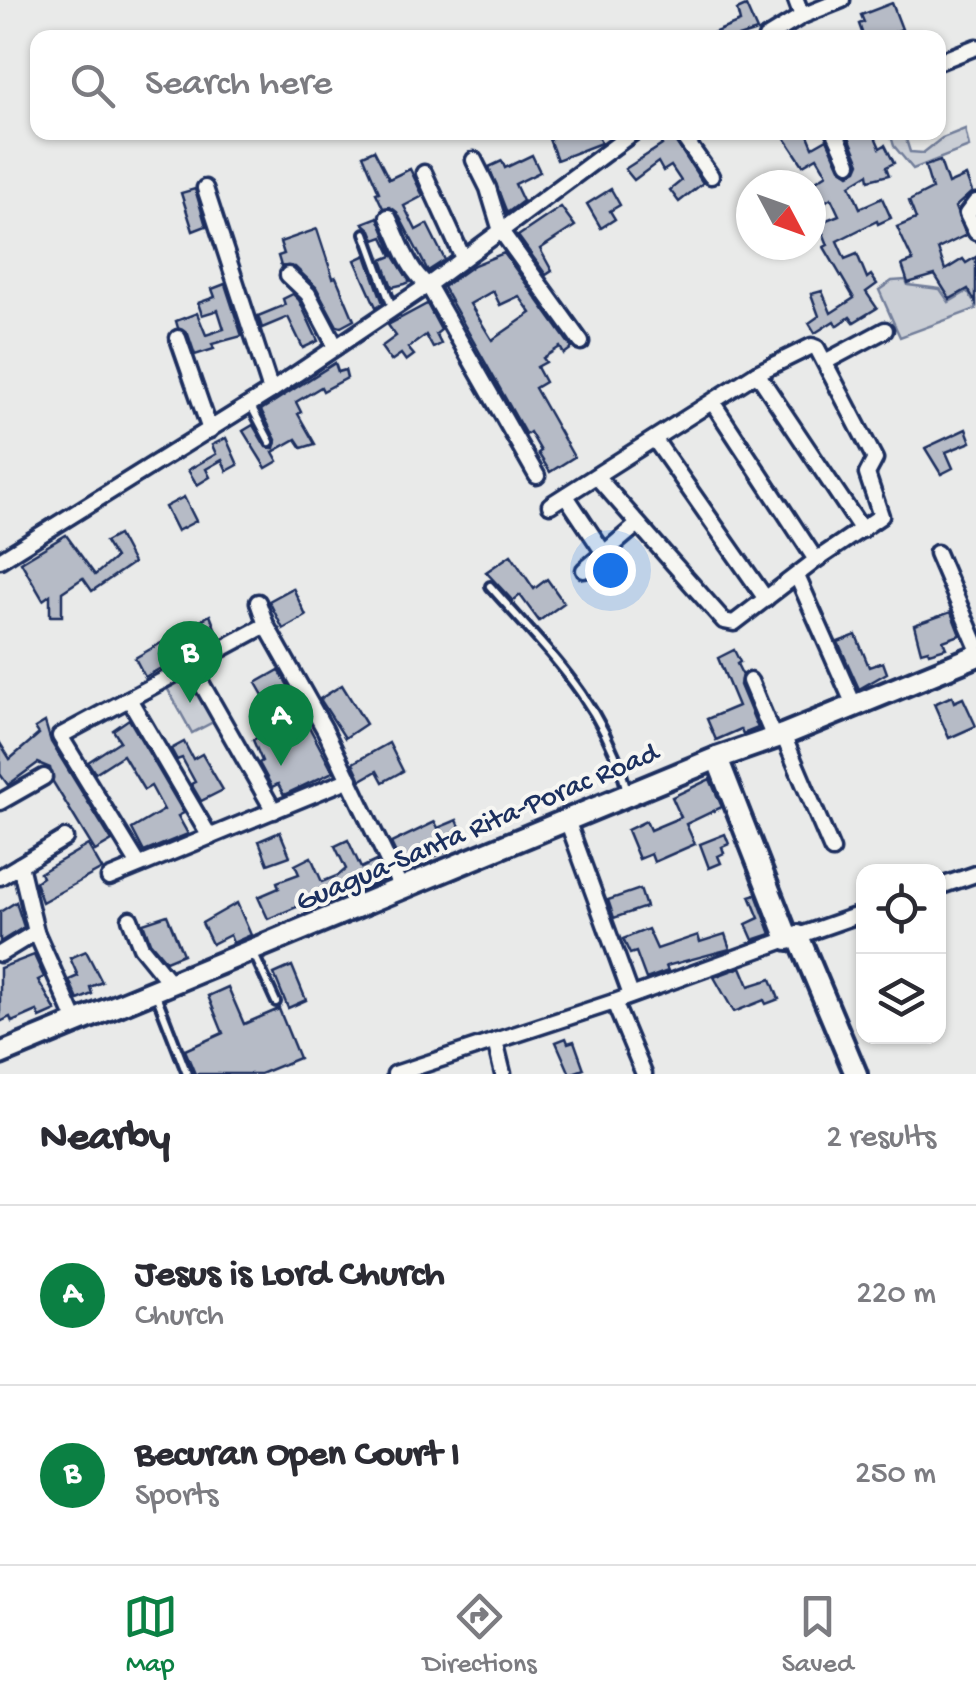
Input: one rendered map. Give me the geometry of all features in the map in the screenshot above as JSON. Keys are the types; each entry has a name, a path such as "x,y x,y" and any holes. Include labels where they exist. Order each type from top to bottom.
{"main road":[{"name":"Guagua-Santa Rita-Porac Road","path":"0,1054 716,758 778,737 976,656"},
{"path":"716,758 856,1074"}],"street":[{"path":"796,0 802,16"},
{"path":"786,30 802,16 842,0"},
{"path":"946,59 976,47"},
{"path":"0,560 271,391 428,285 623,140"},
{"path":"686,140 712,176"},
{"path":"839,140 849,162"},
{"path":"474,160 488,188 501,231 581,342"},
{"path":"424,173 463,258"},
{"path":"205,188 271,391"},
{"path":"976,202 968,214 976,232"},
{"path":"388,216 419,278 428,285 537,476"},
{"path":"288,275 305,290 336,347"},
{"path":"825,362 885,330"},
{"path":"178,338 210,430"},
{"path":"550,506 757,374 812,346 818,348 875,459 867,474 882,516 816,560 734,624 724,621 597,477"},
{"path":"757,374 862,530"},
{"path":"713,403 816,560"},
{"path":"655,440 766,599"},
{"path":"566,496 604,553"},
{"path":"584,570 637,525"},
{"path":"937,553 976,644"},
{"path":"798,576 854,704"},
{"path":"258,602 266,626 350,780 401,888"},
{"path":"140,865 60,736 266,626"},
{"path":"192,665 274,811"},
{"path":"750,681 832,850"},
{"path":"128,699 210,837"},
{"path":"0,802 44,776"},
{"path":"109,878 350,780"},
{"path":"566,820 632,995"},
{"path":"0,877 65,838"},
{"path":"20,865 36,932 76,1022"},
{"path":"946,884 976,874"},
{"path":"395,1074 438,1067 495,1041 856,916"},
{"path":"130,919 163,987"},
{"path":"0,954 36,932"},
{"path":"614,1002 644,1074"},
{"path":"495,1041 503,1074"}],"lane":[{"path":"365,232 392,308"},
{"path":"250,404 270,442"},
{"path":"490,586 575,682 616,750 628,795"},
{"path":"252,951 276,1002"},
{"path":"163,987 187,1074"}],"shaded area":[{"path":"965,129 969,147 913,169 892,140 906,140 910,152 923,153"},
{"path":"906,280 908,285 940,289 949,302 968,291 976,300 976,309 900,337 879,290 892,281"},
{"path":"189,674 215,721 192,733 166,686"}],"building":[{"path":"892,3 902,29 861,30 861,15"},
{"path":"746,6 757,30 720,30 740,22 737,10"},
{"path":"549,140 601,143 557,160"},
{"path":"659,140 675,140 703,183 679,202 670,190 681,181 671,166 663,171 658,162 634,180 625,169 662,145"},
{"path":"786,140 810,140 813,147 827,140 840,168 849,174 860,163 850,140 876,140 880,148 885,145 894,163 886,167 889,175 869,180 868,174 850,185 860,208 882,198 891,218 837,241 845,259 857,254 867,278 871,275 877,284 866,292 877,308 854,322 850,317 837,326 834,321 815,333 809,323 819,316 811,294 822,291 831,313 854,298 826,250 826,220 839,215 831,198 826,201 827,174 817,157 803,165"},
{"path":"374,150 389,179 410,169 423,196 404,206 416,230 427,224 445,260 428,271 397,212 383,208 376,193 379,192 363,155"},
{"path":"532,155 540,172 515,184 523,201 507,213 489,167 502,161 505,168"},
{"path":"940,161 948,184 966,176 972,192 955,207 966,235 938,249 945,270 963,259 966,263 976,257 976,303 968,289 950,299 935,275 908,283 902,265 913,261 897,227 916,219 909,201 932,189 925,166"},
{"path":"195,189 206,226 193,231 181,193"},
{"path":"611,189 620,205 610,211 615,219 601,228 587,204"},
{"path":"561,207 575,226 540,249 552,271 546,275 518,236"},
{"path":"378,217 410,282 392,287 382,260 392,256 383,237 375,240 363,223"},
{"path":"317,229 333,278 336,277 354,320 341,327 316,287 295,267 281,266 278,256 284,254 280,242"},
{"path":"504,253 572,348 564,354 560,347 537,367 545,382 535,388 574,457 550,472 443,287 474,265","holes":["493,291 500,305 519,296 531,313 492,340 470,304"]},
{"path":"366,255 383,303 376,307 355,260"},
{"path":"225,284 242,336 212,344 214,349 195,355 188,334 178,328 176,321 197,313 206,335 224,329 218,310 202,315 198,303 215,297 212,289"},
{"path":"293,294 318,341 303,348 288,317 262,328 258,316 285,305 283,299"},
{"path":"427,304 441,330 436,334 441,344 433,348 426,335 408,348 414,355 406,361 401,354 391,361 381,347 396,336 388,325"},
{"path":"335,363 338,372 345,370 347,378 296,402 301,412 298,414 315,444 302,448 296,439 273,452 278,461 266,468 243,431 253,425 266,447 274,448 276,440 261,410"},
{"path":"966,429 971,442 946,452 953,468 941,474 925,448"},
{"path":"226,438 238,465 227,471 222,460 206,469 210,477 197,485 188,470 216,454 212,445"},
{"path":"184,497 196,521 177,531 165,507"},
{"path":"66,535 95,575 115,558 105,542 118,535 133,563 92,591 83,578 62,592 62,616 50,616 50,595 43,600 21,562"},
{"path":"511,555 534,589 547,579 564,603 539,621 520,595 513,601 486,572"},
{"path":"293,588 306,616 283,629 269,601"},
{"path":"951,612 960,635 943,641 946,648 921,652 914,625"},
{"path":"210,615 218,636 145,677 135,658"},
{"path":"856,635 869,667 883,662 887,673 859,689 838,642"},
{"path":"734,650 740,662 740,685 758,728 743,734 741,729 716,740 707,719 738,706 718,658"},
{"path":"279,670 291,691 268,704 256,683"},
{"path":"342,685 366,724 345,738 320,699"},
{"path":"952,696 954,702 963,698 976,726 949,738 934,704"},
{"path":"298,706 333,772 284,795 278,784 272,787 259,763 262,761 253,740"},
{"path":"129,719 184,813 178,816 188,834 144,852 132,829 164,810 151,786 144,790 123,755 95,773 88,762 120,741 113,730"},
{"path":"45,722 51,742 112,841 95,851 53,782 50,768 38,763 8,785 0,774 0,743 10,759 39,734 35,728"},
{"path":"184,742 193,759 202,754 223,790 201,801 182,758 177,760 171,749"},
{"path":"389,743 403,771 383,782 377,771 361,780 353,763"},
{"path":"710,779 722,807 686,824 695,844 654,862 651,854 639,859 627,830 646,821 650,830 681,817 672,797"},
{"path":"457,820 465,838 447,846 449,851 403,868 391,843 435,822 438,828"},
{"path":"280,832 290,856 268,864 259,841"},
{"path":"725,834 729,844 722,847 724,853 718,856 721,863 709,868 700,844"},
{"path":"348,840 361,868 376,861 385,880 314,908 311,901 268,919 258,897 279,888 277,882 299,874 295,865 311,857 322,882 339,875 346,869 335,846"},
{"path":"88,845 102,869 42,902 35,882 42,877 40,873"},
{"path":"640,889 646,907 614,918 608,900"},
{"path":"756,894 771,934 753,940 746,924 759,918 750,896"},
{"path":"16,902 24,927 0,942 0,912"},
{"path":"237,903 251,935 233,943 230,935 212,944 202,923"},
{"path":"167,915 183,954 166,961 150,942 143,923"},
{"path":"648,929 657,949 698,935 700,942 725,934 730,949 666,966 668,971 646,979 636,952 630,954 623,939"},
{"path":"86,951 102,982 90,987 92,994 78,1000 69,980 78,976 70,958"},
{"path":"34,955 44,977 38,980 56,1011 40,1018 37,1011 12,1022 10,1017 0,1022 0,968"},
{"path":"292,966 306,1000 288,1008 274,974"},
{"path":"741,967 749,986 771,979 779,999 766,1004 764,1000 734,1012 714,977"},
{"path":"228,987 244,1024 279,1009 299,1058 260,1074 195,1074 185,1050 223,1033 208,996"},
{"path":"566,1038 568,1043 574,1041 584,1069 570,1074 556,1042"}],"place":[{"name":"Becuran Open Court I","path":"190,703"},
{"name":"Jesus is Lord Church","path":"281,766"}]}
